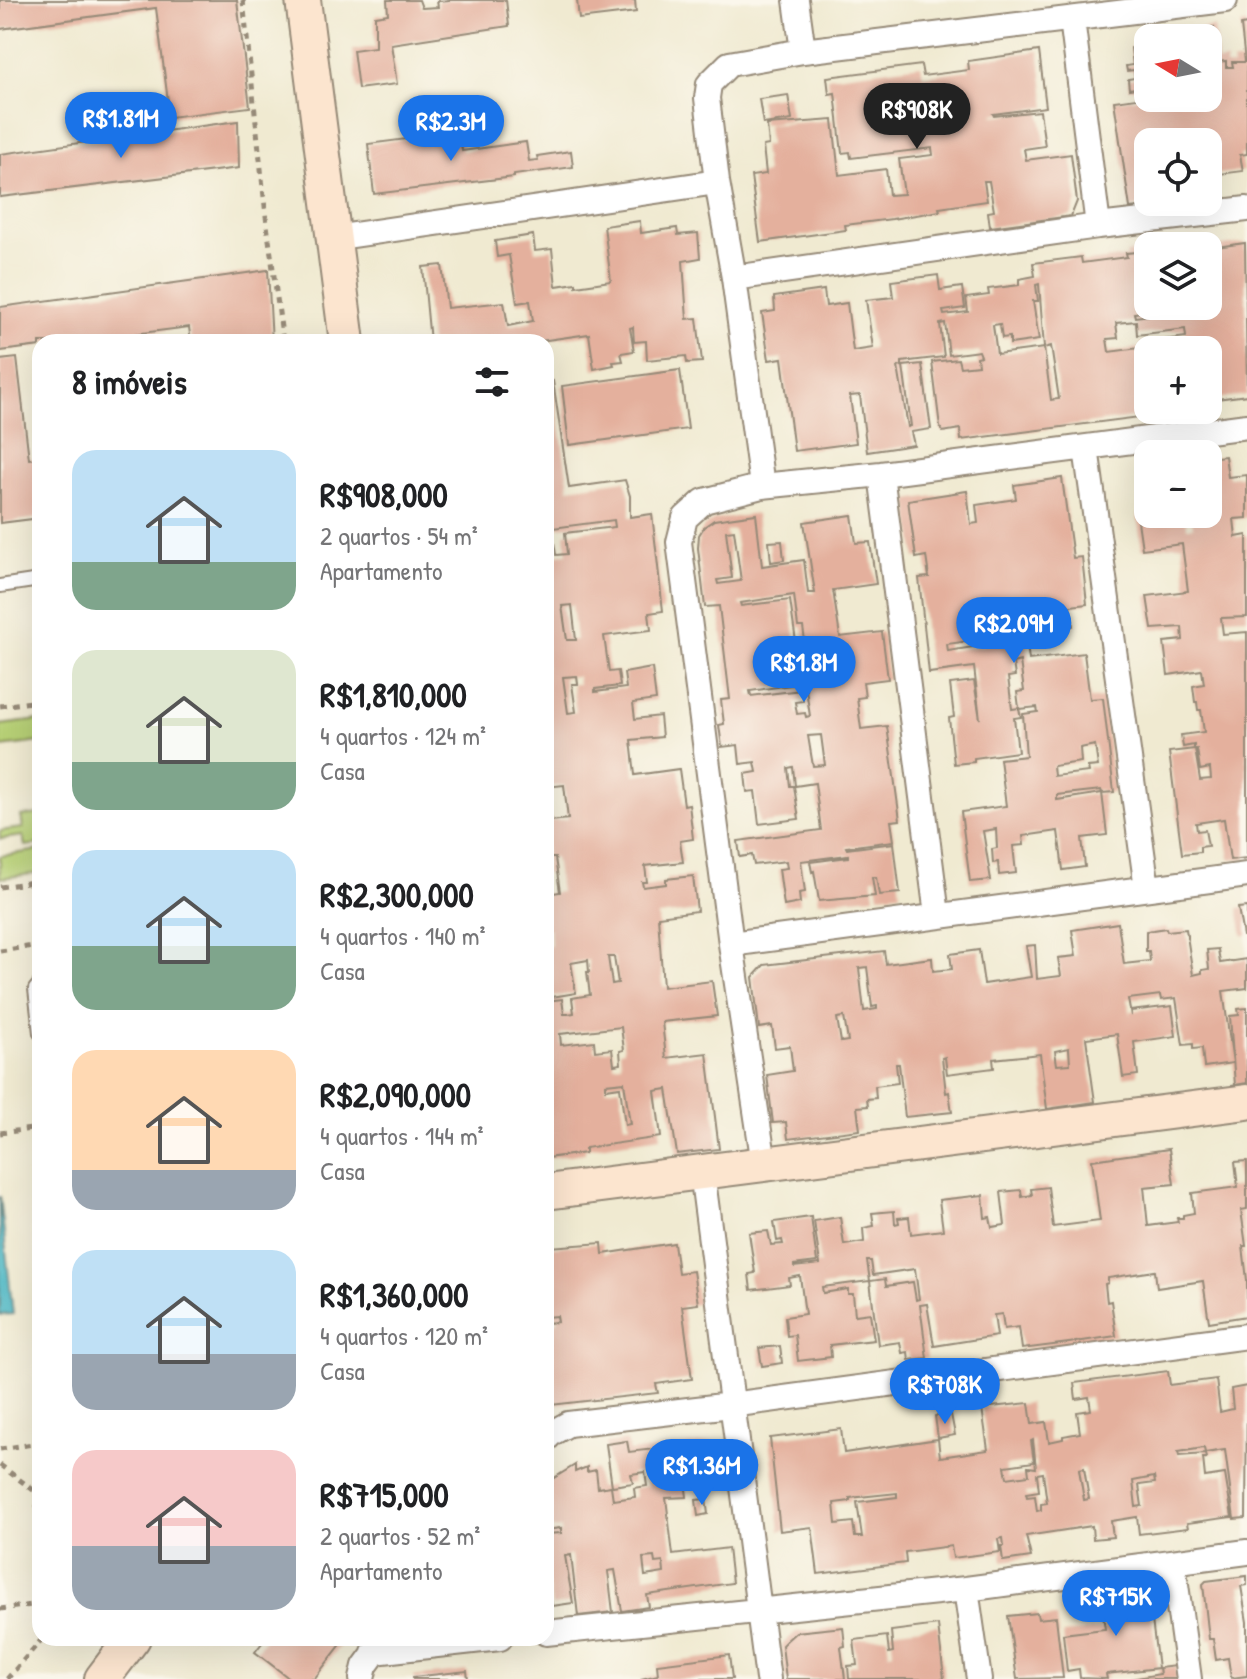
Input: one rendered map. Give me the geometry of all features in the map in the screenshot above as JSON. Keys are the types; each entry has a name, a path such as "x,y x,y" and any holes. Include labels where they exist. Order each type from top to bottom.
{"street":[{"path":"303,0 346,334"},
{"path":"796,0 803,51"},
{"path":"762,486 734,278 717,182 707,98 709,84 729,64 803,51 1225,0"},
{"path":"1072,19 1098,226"},
{"path":"333,238 717,182"},
{"path":"734,278 1098,226 1247,209"},
{"path":"764,1164 731,944 679,542 685,518 704,501 762,486 881,474 1247,426"},
{"path":"1086,448 1147,888"},
{"path":"881,474 937,915"},
{"path":"731,944 1247,875"},
{"path":"554,1191 1247,1102"},
{"path":"702,1172 768,1679"},
{"path":"554,1432 568,1424 1247,1336"},
{"path":"554,1632 966,1589 1247,1552"},
{"path":"1173,1563 1189,1679"},
{"path":"966,1589 979,1679"},
{"path":"102,1679 127,1646"},
{"path":"362,1679 365,1666 379,1646"}],"lane":[{"path":"0,586 32,581"}],"path":[{"path":"243,0 282,334"},
{"path":"0,706 32,702"},
{"path":"0,887 32,882"},
{"path":"0,951 32,946"},
{"path":"0,1133 32,1129"},
{"path":"0,1449 32,1444"},
{"path":"0,1465 32,1489"},
{"path":"0,1609 32,1605"},
{"path":"7,1679 36,1646"}],"green space":[{"path":"32,721 32,743 0,747 0,725"},
{"path":"32,815 32,845 25,846 23,836 0,839 0,831 23,828 21,816"},
{"path":"32,851 32,874 0,878 0,856"}],"water":[{"path":"0,1196 13,1314 0,1315"}],"building":[{"path":"0,0 237,0 250,107 170,117 156,8 0,29"},
{"path":"387,0 419,0 422,8 438,7 437,1 506,0 509,26 391,44 397,84 358,89 353,50 375,47 375,16 388,14"},
{"path":"577,0 635,0 636,12 579,19"},
{"path":"1247,24 1247,62 1245,62 1241,25"},
{"path":"1134,47 1134,70 1127,71 1126,66 1133,65 1131,48"},
{"path":"1039,51 1046,107 993,114 1040,111 1045,146 1024,149 1026,160 1071,154 1077,201 1071,216 990,227 988,212 994,211 989,181 984,181 987,201 845,225 846,230 760,242 751,176 766,174 763,146 769,145 767,125 833,120 839,175 886,169 889,195 904,194 899,159 933,155 932,148 851,158 850,152 842,153 835,93 829,94 827,77 921,65 923,76 969,70 968,61"},
{"path":"1226,61 1226,67 1233,67 1232,62 1247,62 1247,154 1240,155 1243,171 1222,174 1222,128 1134,128 1134,207 1130,208 1114,101 1134,98 1134,112 1222,112 1222,62"},
{"path":"1134,78 1134,88 1129,89 1128,79"},
{"path":"788,95 792,120 763,124 759,99"},
{"path":"238,121 239,168 0,197 0,154"},
{"path":"460,132 462,151 526,142 529,161 538,160 537,156 571,151 573,167 374,194 368,144"},
{"path":"640,221 641,233 677,228 678,235 698,233 700,258 683,261 687,319 697,318 702,362 687,363 686,356 647,360 646,341 634,342 633,327 630,328 634,351 621,353 623,361 594,369 589,334 554,339 554,334 429,334 423,267 442,265 447,308 504,302 508,326 533,321 530,301 517,303 509,255 497,257 495,241 533,235 535,251 552,249 556,286 576,283 576,286 611,281 604,226"},
{"path":"1245,243 1247,395 1222,398 1222,336 1186,336 1185,329 1137,335 1136,321 1116,323 1118,338 1107,339 1109,352 1134,349 1134,418 961,440 960,429 943,432 940,427 932,362 958,359 960,367 978,365 977,357 981,356 979,351 949,355 945,323 940,324 944,357 902,362 902,366 898,367 908,427 911,426 903,366 922,364 931,429 911,432 914,445 867,452 860,395 850,396 856,443 794,451 782,358 769,360 762,313 775,311 774,297 824,290 826,306 847,303 853,351 873,348 866,300 893,297 891,281 938,275 940,290 962,287 965,308 943,311 944,315 968,312 966,298 989,295 988,289 1019,285 1019,279 1035,276 1033,263 1081,257 1082,263 1127,257 1126,253 1134,252 1134,320 1222,320 1222,246","holes":["1039,284 1044,348 997,354 993,325 1000,324 1002,338 1010,337 1010,344 1039,340 1033,301 1038,301 1036,285","1051,346 1059,399 1051,400 1044,348"]},
{"path":"268,270 272,334 190,334 189,327 133,334 32,334 32,347 0,351 0,307"},
{"path":"17,358 29,459 32,459 32,519 0,523 0,360"},
{"path":"680,370 688,429 569,445 562,386"},
{"path":"554,388 569,488 625,480 630,496 630,517 652,514 663,611 649,613 651,630 604,636 609,672 618,671 620,686 595,689 595,692 626,688 624,673 652,668 656,700 633,703 635,719 660,716 662,737 631,740 635,775 679,769 684,805 689,804 693,839 680,841 683,862 645,866 647,882 642,882 643,887 666,884 666,879 693,876 697,911 658,916 663,987 712,981 717,1016 662,1022 666,1058 707,1053 719,1149 677,1154 667,1089 655,1091 661,1137 585,1148 585,1153 554,1157 554,1000 562,999 564,1014 568,1014 574,1013 572,998 590,995 588,960 571,963 576,993 554,997 554,893 560,892 554,858 554,821 568,819 564,785 554,786 554,542 556,555 567,554 565,533 615,527 614,520 554,528","holes":["572,605 576,640 567,640 562,606","577,676 578,684 572,684 576,712 568,713 563,677","608,957 614,957 618,983 612,984","621,1027 624,1050 620,1051 621,1064 614,1065 612,1049 595,1051 594,1041 561,1045 560,1034","624,1082 630,1124 625,1125 620,1087 606,1089 606,1084"]},
{"path":"1222,456 1225,456 1228,477 1247,475 1247,518 1234,519 1236,537 1247,535 1247,617 1221,618 1223,634 1247,632 1247,858 1230,860 1224,819 1196,823 1197,831 1205,830 1208,846 1200,847 1200,852 1182,854 1169,752 1194,749 1194,745 1183,747 1181,735 1204,732 1193,686 1204,684 1202,670 1168,675 1164,642 1183,640 1182,627 1152,629 1147,596 1188,591 1182,544 1142,549 1139,528 1222,528","holes":["1195,749 1200,770 1210,768 1211,779 1200,780"]},
{"path":"1062,478 1073,558 1082,557 1087,604 1070,606 1073,626 1031,631 1025,628 1026,634 1029,634 1029,660 1084,653 1090,699 1103,698 1114,792 1102,793 1107,835 1082,838 1085,867 1063,870 1058,831 1023,836 1024,845 1013,846 1016,873 999,875 998,862 993,863 992,849 997,848 996,829 983,831 991,880 970,882 961,812 1006,806 1000,759 1026,756 1023,714 1038,712 1037,707 1019,709 1021,717 1014,718 1018,752 954,764 949,718 954,717 950,684 974,681 980,719 974,667 929,673 919,578 929,577 926,556 916,558 908,500 967,491 971,524 978,523 976,505 1016,499 1014,485","holes":["1052,604 1053,608 1007,615 1007,610","991,638 992,644 948,651 947,644","1020,661 1024,691 1017,692 1019,708 1012,709 1008,677 1015,676 1013,663","1095,745 1098,766 1088,767 1089,772 1054,776 1053,766 1081,762 1080,748","1101,790 1102,793 1057,800 1057,795"]},
{"path":"756,514 762,566 804,560 808,593 815,593 804,522 852,515 856,543 870,542 876,584 833,590 840,637 882,632 888,679 863,682 865,697 857,698 861,729 887,726 900,820 891,821 894,841 846,847 894,843 900,893 879,895 876,877 872,877 875,896 819,901 810,862 848,855 801,861 805,892 799,893 800,903 784,906 779,869 787,868 786,861 754,865 752,855 740,857 738,841 821,830 815,783 795,786 793,767 788,768 790,786 794,786 799,819 759,824 755,791 747,792 745,774 757,772 755,762 740,764 738,745 722,747 719,725 724,724 721,700 730,699 719,606 705,607 698,548 699,535 714,520","holes":["734,530 741,581 718,584 717,580 732,578 726,531","794,595 798,627 803,627 805,641 796,642 790,600 741,606 740,603","799,665 801,690 751,696 750,691 792,685 789,666","806,689 810,716 797,714 795,702 803,701 802,690","821,735 825,765 813,766 808,736"]},
{"path":"782,541 784,560 771,562 769,542"},
{"path":"1247,907 1247,936 1243,936 1238,908"},
{"path":"1118,923 1124,964 1150,961 1149,951 1146,951 1146,931 1166,928 1167,931 1186,929 1193,975 1209,969 1207,950 1218,949 1220,963 1247,959 1247,988 1223,991 1233,1063 1204,1067 1202,1048 1193,1049 1193,1044 1183,1045 1176,998 1161,1000 1160,995 1128,999 1131,1016 1131,1011 1172,1006 1176,1036 1134,1042 1138,1075 1123,1077 1117,1034 1086,1038 1095,1102 1047,1109 1040,1054 993,1059 994,1068 947,1074 945,1057 942,1058 946,1093 949,1092 952,1112 905,1117 899,1064 896,1064 898,1083 875,1086 876,1098 867,1099 868,1106 857,1107 860,1130 788,1139 786,1122 773,1123 767,1075 793,1071 790,1046 775,1048 772,1026 759,1028 753,977 764,965 884,951 886,964 932,958 933,971 952,969 950,954 979,950 984,984 1031,977 1026,946 1035,945 1037,979 1061,976 1058,958 1076,956 1072,930","holes":["867,967 872,1007 877,1006 877,1009 864,1011 859,968","844,1017 848,1041 841,1042 837,1018","1069,1048 1070,1064 1057,1065 1055,1051"]},
{"path":"1247,1008 1247,1083 1235,1085 1230,1016 1239,1015 1238,1009"},
{"path":"1169,1149 1174,1184 1144,1187 1148,1226 1178,1222 1177,1218 1194,1213 1192,1193 1238,1187 1235,1162 1247,1161 1247,1209 1241,1210 1246,1246 1243,1246 1247,1316 1209,1322 1203,1281 1157,1288 1155,1271 1108,1278 1105,1284 1107,1302 1111,1301 1116,1336 1069,1343 1022,1349 1019,1327 1004,1329 1002,1314 994,1315 997,1336 934,1346 927,1304 920,1305 927,1358 909,1360 908,1352 902,1353 900,1342 878,1345 870,1281 822,1287 823,1293 848,1289 848,1294 853,1294 855,1315 870,1313 874,1340 830,1345 831,1357 798,1361 795,1335 787,1336 785,1317 805,1314 800,1276 789,1278 790,1285 751,1290 749,1274 755,1273 749,1233 768,1231 771,1245 783,1244 782,1240 777,1241 774,1222 811,1217 817,1262 794,1267 820,1264 814,1221 840,1217 844,1245 864,1242 863,1228 874,1226 872,1213 894,1211 895,1224 899,1223 898,1218 909,1217 911,1234 943,1230 939,1200 983,1195 985,1218 990,1217 992,1227 1005,1225 1001,1192 1021,1190 1022,1197 1032,1195 1031,1189 1048,1187 1053,1227 1100,1221 1092,1160","holes":["867,1261 871,1261 873,1275 915,1269 919,1299 916,1300 913,1282 886,1286 885,1279 870,1281"]},
{"path":"602,1243 603,1254 674,1243 678,1273 693,1271 698,1304 682,1306 692,1379 656,1384 658,1393 554,1405 554,1322 558,1322 557,1316 554,1316 554,1247"},
{"path":"780,1346 782,1363 762,1366 759,1348"},
{"path":"1168,1371 1170,1385 1216,1379 1220,1412 1233,1409 1231,1389 1247,1386 1246,1518 1234,1519 1225,1450 1205,1453 1204,1448 1178,1452 1179,1456 1205,1454 1205,1477 1225,1474 1232,1517 1187,1523 1188,1528 1139,1534 1137,1517 1111,1521 1113,1537 1093,1539 1092,1526 1026,1536 1031,1557 1003,1561 1003,1538 998,1539 1000,1552 953,1558 951,1546 905,1552 906,1563 818,1574 812,1527 780,1531 770,1438 841,1429 844,1453 938,1439 940,1457 988,1450 982,1408 1029,1403 1032,1424 1046,1422 1049,1442 1080,1433 1077,1412 1091,1410 1089,1397 1076,1399 1074,1383","holes":["1031,1441 1036,1468 1028,1467 1029,1475 1007,1478 1005,1466 1034,1462","1084,1468 1089,1499 1084,1500 1079,1469","1043,1473 1047,1503 1041,1504 1041,1510 1037,1511 1035,1496 1027,1497 1026,1493 1039,1491 1037,1474","1154,1477 1155,1483 1139,1485 1142,1506 1136,1507 1133,1481","897,1493 897,1497 857,1502 862,1537 855,1537 853,1522 836,1524 834,1503 850,1501 850,1498"]},
{"path":"951,1414 955,1435 938,1438 935,1416"},
{"path":"627,1441 629,1452 714,1442 719,1477 685,1481 687,1497 666,1498 673,1555 728,1548 732,1583 647,1595 649,1607 622,1611 615,1570 608,1571 613,1612 578,1616 571,1555 565,1556 573,1603 554,1606 554,1533 561,1533 561,1528 554,1529 554,1478 575,1465 575,1472 587,1467 587,1472 596,1470 598,1488 611,1486 613,1500 635,1497 634,1488 647,1486 645,1472 631,1474 633,1483 612,1486 606,1444","holes":["654,1557 655,1563 663,1562 664,1573 645,1576 643,1558"]},
{"path":"706,1499 708,1514 698,1516 696,1500"},
{"path":"1247,1576 1247,1585 1241,1586 1247,1622 1247,1676 1231,1678 1228,1658 1216,1660 1213,1639 1209,1639 1203,1584 1206,1581"},
{"path":"1148,1588 1158,1668 1106,1674 1107,1679 1080,1678 1079,1669 1067,1671 1063,1634 1105,1629 1100,1594"},
{"path":"1037,1613 1038,1619 1056,1617 1063,1678 1017,1679 1008,1616"},
{"path":"938,1625 944,1679 849,1679 848,1666 857,1665 854,1640 887,1636 889,1653 893,1652 891,1631"},
{"path":"843,1627 845,1646 841,1647 845,1679 786,1679 782,1645 785,1642 796,1632"},
{"path":"260,1646 340,1646 314,1679 290,1679 255,1652"},
{"path":"729,1655 732,1679 641,1679 658,1675 657,1664"},
{"path":"1175,1666 1177,1679 1131,1679 1160,1674 1159,1668"},
{"path":"467,1671 468,1679 413,1679 413,1677"}]}
